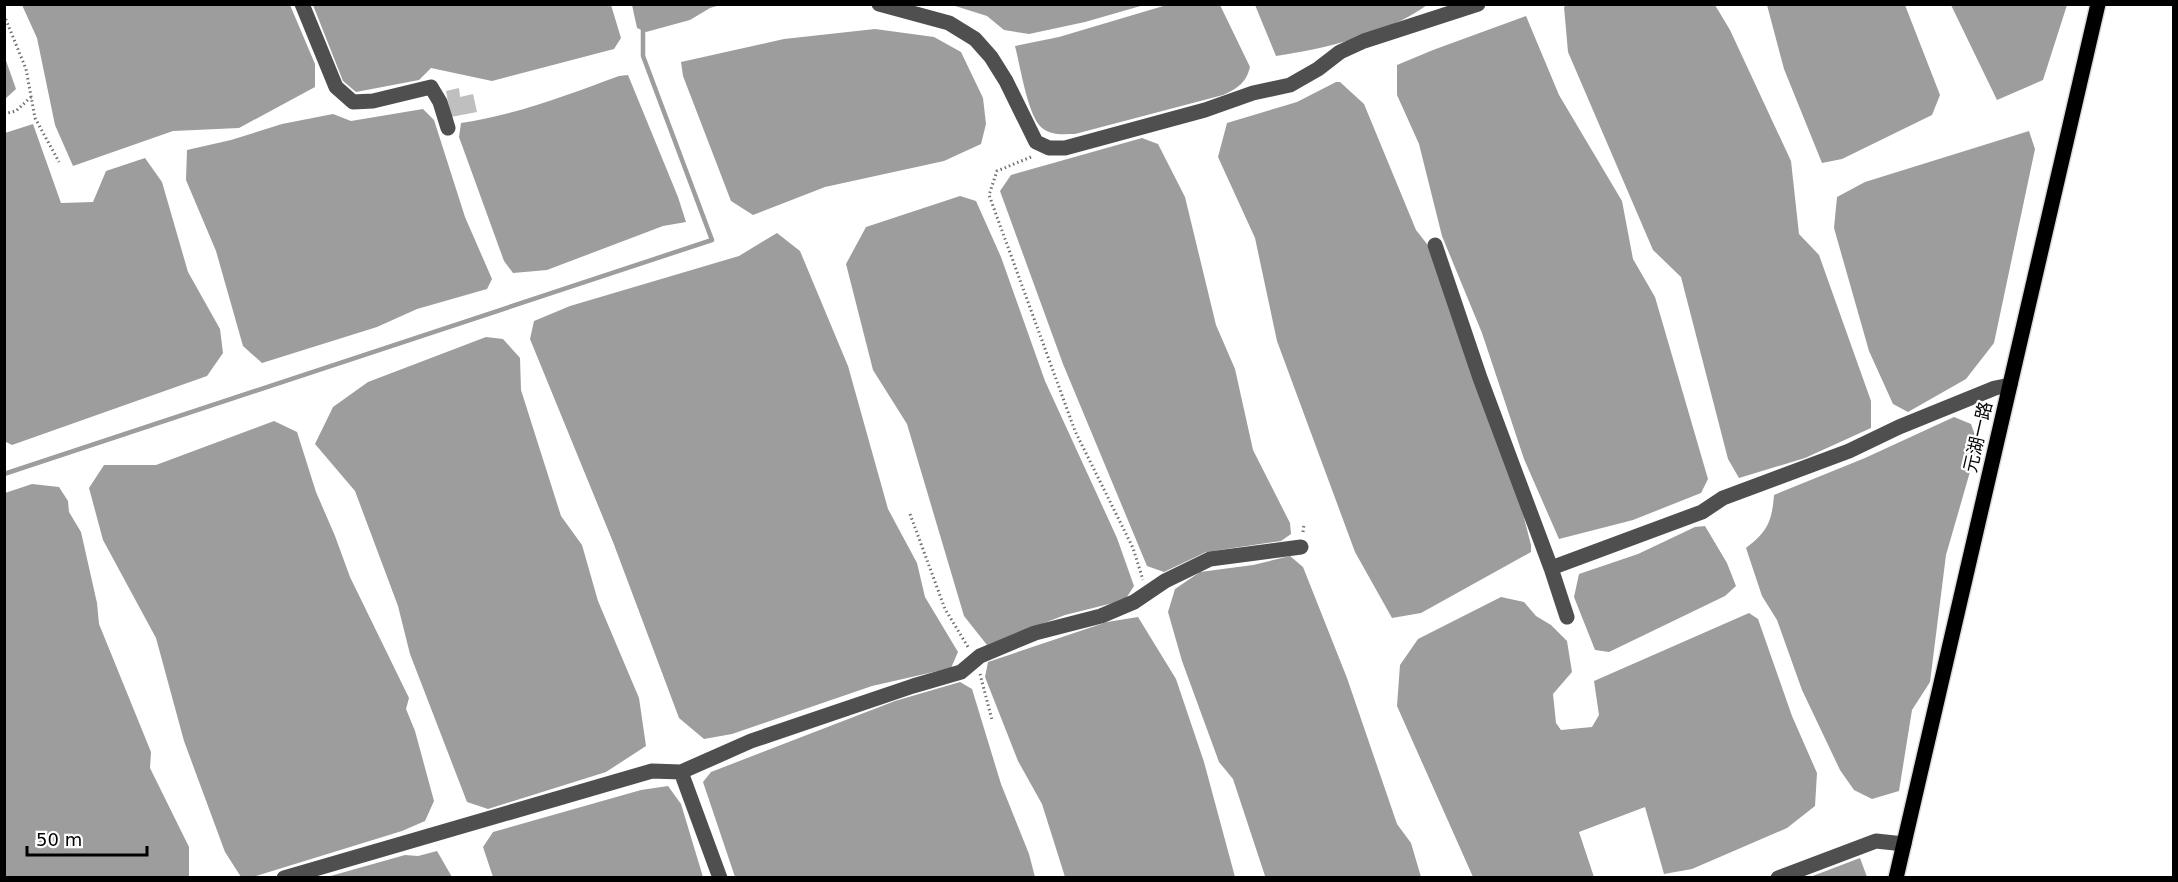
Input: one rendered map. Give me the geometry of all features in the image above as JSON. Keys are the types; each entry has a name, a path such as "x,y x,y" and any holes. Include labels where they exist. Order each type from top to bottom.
{"main road":[{"name":"元湖一路","path":"1896,878 2098,4"}],"lane":[{"path":"302,4 336,87 353,102 373,101 431,87 440,102 448,128"},
{"path":"879,4 949,23 975,39 991,57 1006,81 1036,142 1049,148 1065,148 1205,110 1253,93 1290,85 1318,69 1340,52 1364,41 1478,4"},
{"path":"1435,245 1480,378 1567,617"},
{"path":"1551,568 1702,512 1724,498 1849,451 1899,427 1995,388 2010,385"},
{"path":"284,878 651,771 681,772 751,741 961,672 980,656 1035,633 1101,616 1134,602 1165,581 1210,559 1300,547"},
{"path":"681,772 720,878"},
{"path":"1778,878 1876,841 1904,844"}],"path":[{"path":"4,15 27,69 35,118 59,162"},
{"path":"4,114 16,111 31,97"},
{"path":"1043,145 1036,155 997,171 989,195 1075,431 1133,548 1147,593"},
{"path":"910,514 945,609 976,660 992,720"}],"shaded area":[{"path":"632,4 720,5 690,20 646,32 637,28"},
{"path":"1144,4 1085,22 1029,34 1004,30 987,16 952,5"},
{"path":"1170,4 1220,5 1250,67 1241,84 1223,95 1075,134 1054,133 1042,128 1029,102 1015,46 1059,37"},
{"path":"1568,4 1715,5 1730,30 1791,161 1799,234 1819,255 1871,401 1871,428 1805,458 1739,478 1728,459 1681,277 1653,250 1568,52 1564,7"},
{"path":"22,5 290,5 315,64 315,87 239,128 173,131 73,166 55,125 37,38"},
{"path":"313,5 611,5 621,38 614,49 492,81 431,68 419,80 356,92 343,81"},
{"path":"1255,5 1427,5 1393,24 1355,39 1276,56"},
{"path":"1767,5 1905,5 1940,95 1932,115 1842,159 1822,163 1784,69"},
{"path":"1951,5 2067,5 2043,80 1997,100"},
{"path":"1526,16 1559,95 1622,201 1633,259 1655,297 1708,479 1701,493 1633,520 1559,539 1524,459 1482,333 1442,236 1419,144 1397,95 1397,65"},
{"path":"875,29 934,37 961,52 983,98 986,124 981,144 944,161 825,187 753,215 731,201 683,76 681,62 784,39"},
{"path":"4,55 16,89 5,99 4,99"},
{"path":"628,75 686,222 663,226 547,270 513,273 504,261 459,137 461,123 521,110 619,76"},
{"path":"1340,82 1364,104 1416,230 1427,244 1520,502 1531,545 1531,552 1421,613 1392,618 1355,552 1277,341 1255,238 1218,157 1227,123 1297,102"},
{"path":"423,109 434,120 465,217 492,279 487,289 417,309 377,327 262,363 243,346 216,251 186,180 187,150 231,140 282,124 333,114 351,121"},
{"path":"33,124 61,203 93,202 106,171 145,158 162,182 188,272 220,329 223,353 207,376 12,445 4,441 5,133"},
{"path":"2029,131 2035,149 1994,343 1966,379 1908,412 1893,404 1869,351 1834,228 1837,197 1865,182"},
{"path":"1142,138 1158,144 1185,197 1216,325 1235,369 1253,450 1290,523 1291,534 1281,541 1206,552 1164,572 1147,566 1063,364 1000,191 1011,175"},
{"path":"960,196 976,201 1001,257 1045,381 1117,538 1134,586 1125,600 1065,615 987,645 964,616 907,424 873,370 846,264 866,227"},
{"path":"777,233 800,251 848,366 888,509 917,563 925,597 958,652 951,668 872,686 732,734 704,739 679,718 613,542 530,339 534,321 570,306 739,256"},
{"path":"486,337 503,339 520,358 521,390 561,516 582,545 598,601 639,698 646,746 606,772 488,809 467,802 410,654 398,606 355,491 315,444 333,407 368,382"},
{"path":"1954,417 1971,424 1978,444 1946,555 1930,682 1912,710 1899,791 1872,799 1854,790 1840,770 1802,690 1777,620 1762,596 1746,548 1759,537 1767,526 1774,495 1865,458"},
{"path":"274,421 297,432 316,492 350,577 409,698 406,709 415,731 434,801 425,821 402,831 256,876 241,877 225,852 184,741 156,638 103,540 89,488 104,465 156,465"},
{"path":"32,484 59,487 68,501 69,512 81,532 97,603 99,624 151,752 150,768 189,847 189,877 5,877 5,493"},
{"path":"1705,526 1727,563 1736,586 1725,596 1609,652 1595,650 1574,597 1579,574 1638,554 1695,527"},
{"path":"1290,556 1303,567 1347,678 1397,824 1411,843 1421,877 1265,876 1233,779 1219,762 1182,661 1168,612 1175,589 1200,572 1253,565"},
{"path":"1501,597 1524,602 1536,616 1551,625 1567,641 1572,672 1553,694 1556,723 1561,730 1592,727 1599,715 1594,681 1749,613 1758,619 1792,716 1817,773 1815,806 1787,828 1692,869 1664,874 1645,807 1579,832 1594,877 1473,877 1397,706 1400,665 1418,639"},
{"path":"1138,617 1176,679 1204,762 1235,877 1065,877 1042,804 1018,761 985,677 988,662 1107,622"},
{"path":"960,682 972,689 1001,784 1029,854 1035,877 735,877 703,782 711,772 895,701"},
{"path":"668,786 681,804 703,877 493,877 483,847 493,832 641,790"},
{"path":"437,851 452,877 327,877 405,855 418,856"},
{"path":"1860,858 1867,877 1810,877"}],"building":[{"path":"459,88 460,97 473,94 477,112 451,117 446,91"}],"waterway":[{"path":"4,474 712,240 643,56 643,26"}]}
